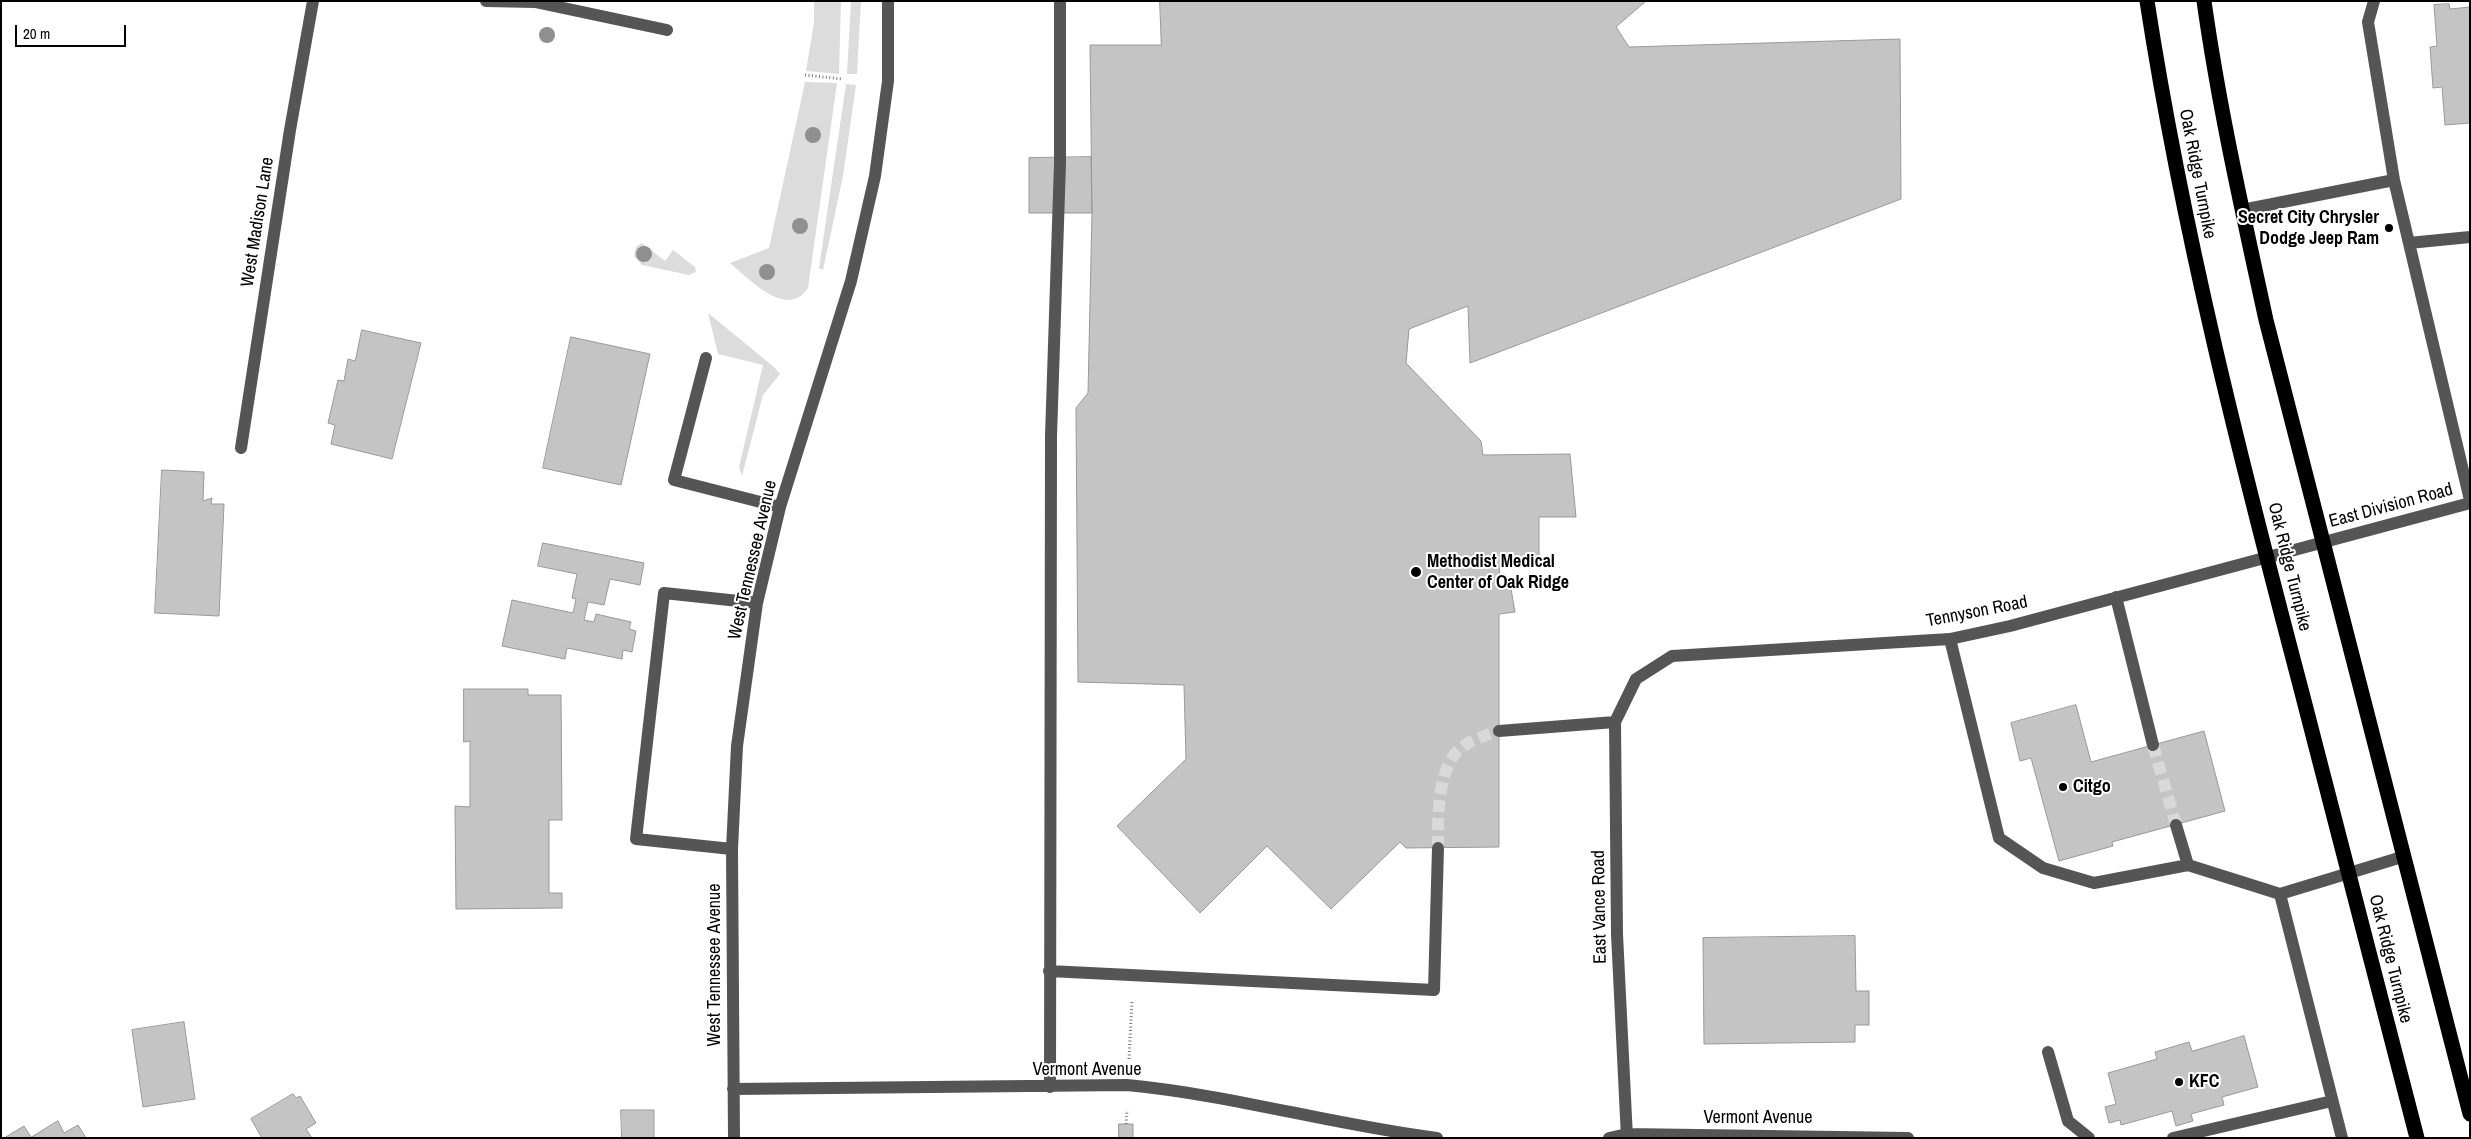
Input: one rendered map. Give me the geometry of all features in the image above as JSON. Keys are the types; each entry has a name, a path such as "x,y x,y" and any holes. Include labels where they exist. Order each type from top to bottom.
{"highway":[{"name":"Oak Ridge Turnpike","path":"2147,1 2161,92 2187,224 2265,558 2417,1138"},
{"name":"Oak Ridge Turnpike","path":"2204,1 2212,58 2266,320 2402,857 2470,1114"}],"street":[{"name":"West Madison Lane","path":"241,448 290,130 313,1"},
{"path":"486,1 535,2 667,30"},
{"name":"West Tennessee Avenue","path":"734,1138 732,849 737,746 757,603 780,507 848,290 875,176 888,81 888,1"},
{"path":"1050,1087 1051,436 1060,163 1060,1"},
{"path":"2374,1 2368,22 2394,180 2470,502"},
{"path":"2242,210 2394,180"},
{"path":"2409,243 2470,237"},
{"path":"706,358 674,480 780,507"},
{"name":"East Division Road","path":"2322,543 2470,502"},
{"name":"Tennyson Road","path":"1636,679 1672,656 1950,639 2322,543"},
{"path":"732,849 636,839 637,829 664,593 757,603"},
{"path":"2116,597 2153,746"},
{"path":"1950,639 1999,838 2043,868 2094,883 2188,865 2280,894 2402,857"},
{"name":"East Vance Road","path":"1626,1136 1617,934 1615,722 1636,679"},
{"path":"1499,731 1615,722"},
{"path":"2176,825 2188,865"},
{"path":"1049,971 1434,990 1438,848"},
{"path":"2280,894 2342,1138"},
{"path":"2048,1052 2068,1121 2089,1138"},
{"name":"Vermont Avenue","path":"733,1089 1127,1085 1182,1090 1386,1132 1437,1138"},
{"path":"2172,1138 2332,1101"},
{"name":"Vermont Avenue","path":"1608,1138 1626,1136 1908,1138"}],"path":[{"path":"805,75 842,79"},
{"path":"1126,1124 1133,975"}],"shaded area":[{"path":"814,1 841,1 839,74 806,71 814,22"},
{"path":"851,1 861,1 857,74 847,74"},
{"path":"805,82 837,83 808,288 799,297 790,300 768,294 730,263 769,248"},
{"path":"846,84 856,85 843,176 823,270 819,268"},
{"path":"642,243 665,261 673,250 695,267 696,272 689,275 642,265 634,256 636,247"},
{"path":"708,313 780,374 763,395 742,476 739,467 763,365 718,354"}],"building":[{"path":"1160,1 1646,1 1616,27 1629,47 1900,39 1901,199 1470,363 1468,306 1409,329 1406,363 1481,441 1483,455 1570,454 1576,517 1539,517 1539,559 1500,561 1499,589 1511,589 1515,612 1499,614 1499,847 1406,848 1400,842 1331,909 1267,846 1200,913 1117,826 1186,759 1184,685 1078,682 1076,408 1088,393 1092,213 1090,45 1161,45"},
{"path":"2449,4 2450,9 2470,7 2470,123 2445,125 2442,87 2433,88 2430,47 2437,46 2434,5"},
{"path":"1091,157 1092,213 1029,213 1029,158"},
{"path":"362,330 421,343 392,459 331,444 335,425 328,423 338,380 344,381 348,359 355,361"},
{"path":"571,337 650,354 621,485 543,468"},
{"path":"162,470 204,472 203,501 212,498 211,504 224,504 219,616 155,613"},
{"path":"543,543 644,563 640,585 610,579 604,605 588,602 584,620 594,622 596,614 631,622 629,629 636,631 632,652 623,650 622,659 567,648 565,659 502,646 512,600 573,613 576,599 572,598 577,574 538,566"},
{"path":"464,689 528,689 528,695 561,695 562,820 549,820 549,893 562,893 562,908 456,909 455,806 470,807 470,741 464,742"},
{"path":"2076,705 2091,762 2204,731 2225,811 2112,842 2113,846 2059,861 2031,758 2020,761 2011,723"},
{"path":"1855,936 1856,991 1869,991 1869,1025 1855,1025 1855,1042 1704,1044 1703,938"},
{"path":"184,1022 195,1099 143,1107 132,1030"},
{"path":"2244,1036 2258,1087 2222,1097 2224,1105 2191,1114 2193,1121 2176,1126 2172,1111 2121,1125 2120,1120 2109,1123 2105,1107 2116,1104 2108,1073 2157,1059 2155,1052 2189,1042 2192,1051"},
{"path":"293,1094 296,1098 300,1096 316,1123 306,1129 312,1138 262,1138 251,1119"},
{"path":"621,1110 654,1110 654,1138 622,1138"},
{"path":"58,1121 64,1133 78,1125 86,1138 4,1138 24,1126 31,1137"},
{"path":"1119,1124 1133,1124 1133,1138 1119,1138"}],"tunnel":[{"path":"1438,848 1440,799 1449,763 1459,749 1475,740 1499,731"},
{"path":"2153,745 2176,825"}],"place":[{"name":"Secret City Chrysler Dodge Jeep Ram","path":"2389,228"},
{"name":"Methodist Medical Center of Oak Ridge","path":"1416,572"},
{"name":"Citgo","path":"2063,787"},
{"name":"KFC","path":"2179,1082"}]}
